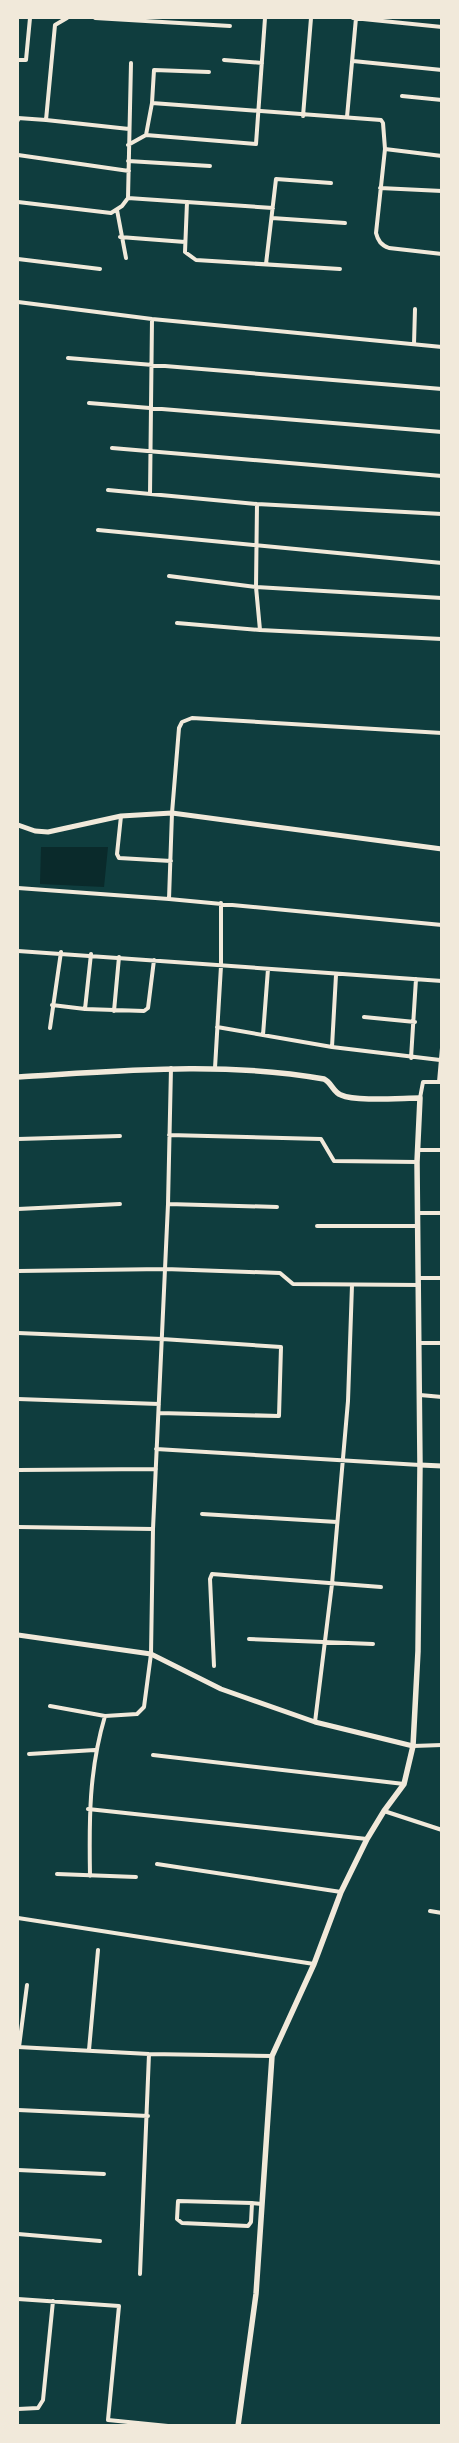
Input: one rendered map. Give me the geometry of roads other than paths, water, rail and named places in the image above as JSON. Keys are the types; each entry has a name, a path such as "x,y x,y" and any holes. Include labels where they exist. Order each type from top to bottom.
{"main road":[{"path":"18,1077 171,1068 215,1068 324,1079 331,1084 336,1092 350,1097 420,1098 417,1162 420,1344 418,1651 413,1746 404,1784 384,1811 367,1839 341,1892 314,1964 272,2056 256,2294 238,2426"}],"street":[{"path":"18,60 24,61 26,58 30,18"},
{"path":"46,120 55,25 66,18"},
{"path":"95,18 230,26"},
{"path":"128,145 146,135 256,144 265,18"},
{"path":"303,116 311,18"},
{"path":"347,118 353,62 355,18 442,27"},
{"path":"224,60 262,62"},
{"path":"353,62 442,70"},
{"path":"18,202 111,213 117,210 128,198 128,129 131,63"},
{"path":"146,135 152,103 154,70 209,72"},
{"path":"402,96 442,100"},
{"path":"152,103 258,110 303,116 381,120 383,123 385,149 376,233 382,245 389,248 442,254"},
{"path":"18,120 18,118 46,120 128,129"},
{"path":"385,149 442,156"},
{"path":"18,155 129,171"},
{"path":"128,162 210,166"},
{"path":"266,264 276,179 332,183"},
{"path":"380,188 442,191"},
{"path":"128,198 273,208"},
{"path":"187,202 186,255 196,260 340,269"},
{"path":"117,210 120,237 126,258"},
{"path":"272,218 345,223"},
{"path":"120,237 185,242"},
{"path":"18,259 100,269"},
{"path":"18,302 152,319 442,347"},
{"path":"414,344 415,309"},
{"path":"150,494 152,319"},
{"path":"68,358 442,388"},
{"path":"89,403 442,432"},
{"path":"112,448 442,476"},
{"path":"108,490 257,504 442,514"},
{"path":"257,504 256,587 260,630"},
{"path":"98,530 442,563"},
{"path":"169,576 256,587 442,598"},
{"path":"177,623 260,630 442,639"},
{"path":"169,899 172,813 179,728 182,722 192,718 442,733"},
{"path":"18,825 35,831 48,832 121,816 172,813 442,849"},
{"path":"121,816 117,854 119,858 171,860"},
{"path":"18,888 221,903 442,925"},
{"path":"215,1068 221,966 221,903"},
{"path":"18,951 91,954 268,970 442,981"},
{"path":"50,1028 61,952"},
{"path":"86,1009 91,954"},
{"path":"114,1012 119,957"},
{"path":"52,1005 114,1012 144,1011 148,1008 154,960"},
{"path":"263,1035 268,970"},
{"path":"332,1047 336,975"},
{"path":"411,1058 415,1022 416,979"},
{"path":"364,1017 415,1022"},
{"path":"217,1027 332,1047 440,1060"},
{"path":"420,1098 423,1082 440,1082 442,1048"},
{"path":"50,1706 105,1716 138,1714 143,1710 150,1654 156,1449 168,1204 171,1068"},
{"path":"169,1135 320,1139 334,1160 417,1162"},
{"path":"18,1139 120,1136"},
{"path":"418,1150 442,1150"},
{"path":"18,1209 120,1204"},
{"path":"168,1204 276,1207"},
{"path":"417,1212 442,1213"},
{"path":"317,1226 417,1226"},
{"path":"18,1271 165,1269 280,1273 293,1284 352,1285 419,1282 442,1278"},
{"path":"315,1722 326,1643 348,1401 352,1285"},
{"path":"18,1333 162,1338 281,1347 279,1416 159,1413"},
{"path":"420,1344 442,1343"},
{"path":"420,1396 442,1397"},
{"path":"18,1399 159,1404"},
{"path":"156,1449 442,1466"},
{"path":"18,1470 156,1470"},
{"path":"202,1514 337,1522"},
{"path":"18,1527 153,1529"},
{"path":"214,1666 210,1579 212,1574 381,1588"},
{"path":"18,1636 150,1654 221,1689 315,1722 413,1746 442,1746"},
{"path":"249,1639 373,1644"},
{"path":"90,1876 88,1809 95,1750 105,1716"},
{"path":"29,1754 95,1750"},
{"path":"152,1755 404,1784"},
{"path":"88,1809 367,1839"},
{"path":"384,1811 442,1830"},
{"path":"157,1864 341,1892"},
{"path":"57,1874 136,1877"},
{"path":"430,1911 442,1913"},
{"path":"18,1918 314,1964"},
{"path":"89,2050 98,1950"},
{"path":"27,1985 18,2047 149,2054 272,2056"},
{"path":"140,2274 148,2116 149,2054"},
{"path":"18,2110 148,2116"},
{"path":"18,2170 104,2174"},
{"path":"252,2203 248,2226 179,2223 177,2203 181,2201 252,2203 262,2204"},
{"path":"251,2215 261,2215"},
{"path":"18,2234 100,2240"},
{"path":"18,2299 119,2306 108,2420 168,2426"},
{"path":"18,2408 38,2408 43,2400 53,2301"}],"water":[{"path":"41,847 108,847 104,887 40,884"}]}
